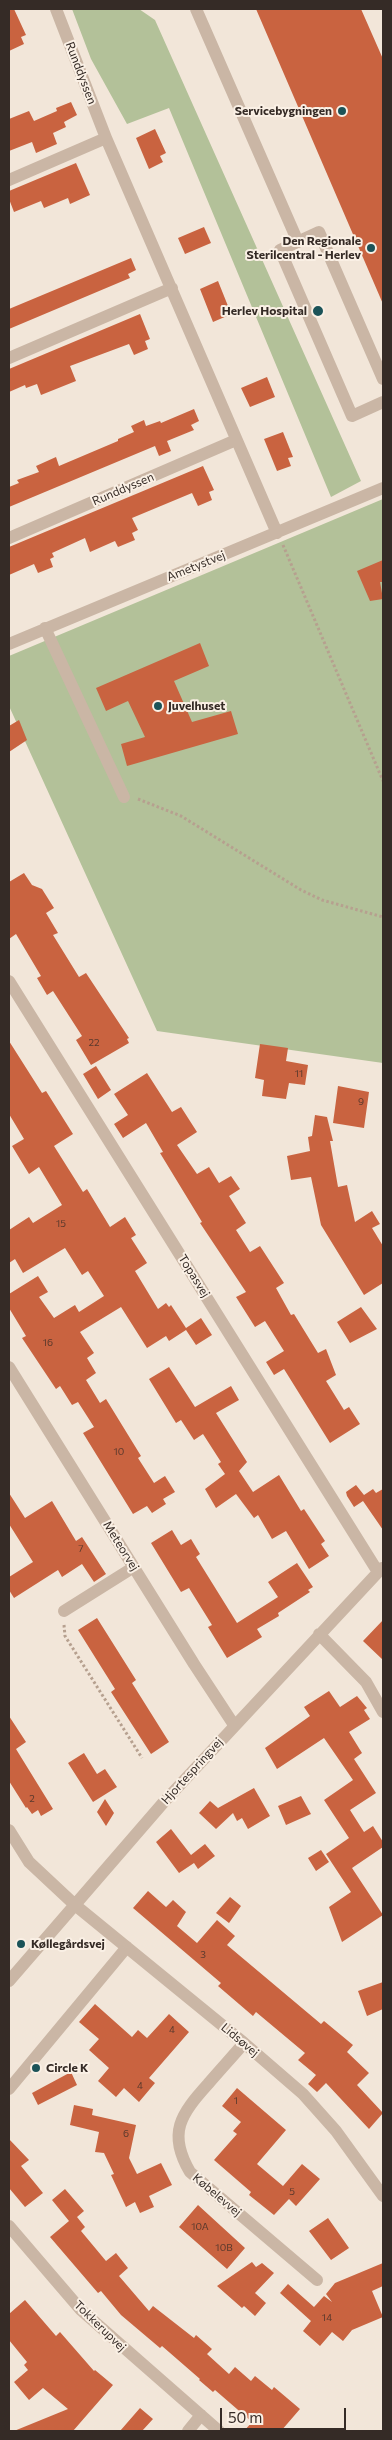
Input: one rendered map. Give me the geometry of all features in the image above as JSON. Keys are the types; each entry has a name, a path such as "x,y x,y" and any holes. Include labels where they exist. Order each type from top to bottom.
{"street":[{"name":"Runddyssen","path":"56,9 106,138 278,533"},
{"path":"196,9 298,242"},
{"path":"9,180 106,138"},
{"path":"383,378 319,232 280,250 352,416 383,402"},
{"path":"9,358 172,288"},
{"name":"Runddyssen","path":"9,538 236,440"},
{"name":"Ametystvej","path":"9,644 383,488"},
{"path":"45,628 124,798"},
{"name":"Topasvej","path":"9,981 381,1570"},
{"name":"Meteorvej","path":"9,1367 234,1725"},
{"path":"64,1611 134,1567"},
{"name":"Hjortespringvej","path":"9,1982 163,1803 319,1634 381,1570"},
{"path":"319,1634 366,1682 383,1712"},
{"path":"9,1830 29,1862 75,1905"},
{"name":"Lidsøvej","path":"75,1905 244,2043 302,2094 336,2131 367,2171 383,2196"},
{"path":"9,2090 127,1947"},
{"name":"Købelevvej","path":"244,2043 186,2108 179,2124 178,2141 181,2157 190,2172 316,2280"},
{"name":"Tokkerupvej","path":"9,2226 81,2310 115,2342 219,2431"},
{"path":"188,2431 201,2415"}],"path":[{"path":"278,533 383,781"},
{"path":"124,798 144,800 181,816 301,890 322,900 383,917"},
{"path":"64,1611 65,1636 142,1758"}],"green space":[{"path":"72,9 139,9 155,20 361,481 331,497 169,108 127,124 91,59"},
{"path":"383,499 383,1063 157,1031 9,706 9,656"}],"building":[{"path":"9,9 14,9 26,35 21,37 24,44 9,51"},
{"name":"Servicebygningen","path":"256,9 361,9 383,59 383,304"},
{"path":"71,102 77,115 64,122 66,127 53,133 57,144 36,153 32,142 9,151 9,119 29,111 34,121 57,111 56,108"},
{"path":"155,129 166,153 160,156 163,162 149,169 136,138"},
{"path":"76,163 90,195 70,204 68,198 44,208 41,201 14,212 9,199 9,191"},
{"path":"204,227 211,243 185,254 178,238"},
{"path":"131,258 136,270 128,274 130,278 9,329 9,309"},
{"path":"218,281 228,306 223,308 227,316 213,322 200,289"},
{"path":"140,314 150,339 145,341 148,349 134,355 129,344 70,366 76,381 41,395 37,384 26,388 25,385 9,392 9,369"},
{"path":"267,377 275,397 250,407 241,388"},
{"path":"194,409 199,421 191,425 194,430 167,441 171,451 159,456 155,446 9,507 9,487 19,483 17,480 39,472 36,466 56,457 59,466 118,441 118,439 134,432 131,426 144,420 146,426 160,421 161,423"},
{"path":"283,432 293,457 288,458 291,466 277,471 264,439"},
{"path":"203,466 214,490 209,492 212,500 198,506 192,493 132,518 138,530 132,533 135,540 118,547 115,541 90,552 85,538 52,553 54,557 50,559 53,567 38,573 34,564 9,575 9,547"},
{"path":"383,560 383,582 380,582 383,599 370,601 357,571"},
{"name":"Juvelhuset","path":"200,643 209,666 174,681 192,722 231,711 238,734 127,766 121,744 145,737 128,701 106,711 96,688"},
{"path":"19,720 27,740 9,752 9,726"},
{"path":"24,873 32,885 42,889 54,908 46,913 58,933 53,935 79,977 86,973 129,1038 127,1039 129,1043 91,1065 76,1040 82,1036 53,991 47,995 37,978 41,976 16,934 9,939 9,882"},
{"path":"9,1041 42,1093 46,1091 73,1134 54,1146 83,1192 87,1189 110,1227 125,1217 136,1235 131,1238 147,1263 135,1271 158,1309 166,1303 169,1307 171,1305 186,1328 201,1318 212,1335 196,1345 186,1330 169,1341 166,1336 147,1348 121,1307 80,1332 94,1353 87,1358 96,1373 86,1380 100,1403 106,1399 141,1456 138,1458 154,1483 165,1476 175,1492 163,1499 166,1504 152,1513 147,1506 133,1514 83,1433 94,1427 78,1402 72,1405 60,1386 56,1389 22,1338 26,1336 9,1308 9,1294 38,1276 48,1292 39,1297 54,1318 75,1305 79,1312 104,1296 88,1271 82,1275 65,1248 23,1273 15,1259 9,1263 9,1230 29,1217 33,1223 62,1205 39,1167 29,1174 12,1146 24,1139 9,1114"},
{"path":"260,1044 288,1048 286,1061 308,1065 305,1085 289,1083 286,1099 262,1096 264,1080 255,1078"},
{"path":"96,1066 111,1090 98,1099 83,1074"},
{"path":"147,1073 172,1112 181,1107 197,1132 177,1145 197,1174 209,1167 219,1183 231,1176 240,1189 229,1196 246,1223 236,1230 250,1252 260,1246 284,1283 276,1288 291,1315 294,1314 318,1353 326,1349 336,1375 326,1381 344,1410 349,1407 360,1424 330,1443 284,1369 274,1375 266,1362 284,1351 265,1321 255,1327 236,1297 246,1292 200,1223 202,1222 160,1153 163,1152 146,1123 123,1138 114,1124 128,1115 114,1094"},
{"path":"338,1086 369,1092 364,1128 333,1123"},
{"path":"315,1115 327,1117 333,1141 330,1141 338,1187 347,1185 355,1222 372,1211 380,1224 372,1228 383,1246 383,1283 364,1295 321,1225 311,1177 291,1180 287,1156 310,1151 308,1137 312,1136"},
{"path":"361,1307 377,1329 350,1343 337,1322"},
{"path":"169,1367 195,1407 231,1386 239,1400 216,1413 247,1462 239,1471 253,1492 279,1475 301,1511 304,1509 325,1541 321,1544 329,1556 309,1569 286,1531 272,1539 258,1515 254,1518 236,1494 216,1508 205,1489 225,1474 218,1464 221,1462 203,1434 194,1440 181,1420 176,1423 149,1379"},
{"path":"356,1485 364,1495 373,1489 376,1493 383,1489 383,1530 363,1501 354,1507 347,1496 346,1492"},
{"path":"9,1493 25,1518 52,1501 76,1541 82,1537 106,1574 94,1582 82,1564 62,1577 58,1570 14,1598 9,1590 9,1577 33,1562 9,1524"},
{"path":"172,1530 181,1545 191,1539 200,1554 196,1557 237,1623 278,1597 268,1582 297,1563 313,1587 308,1590 310,1592 278,1613 279,1616 257,1629 262,1637 227,1658 208,1627 212,1625 189,1588 181,1592 151,1543"},
{"path":"97,1618 136,1680 132,1683 169,1742 151,1754 111,1692 115,1689 78,1630"},
{"path":"383,1620 383,1660 363,1641"},
{"path":"329,1691 340,1707 357,1696 367,1708 364,1710 370,1719 349,1732 362,1753 354,1759 376,1793 350,1810 364,1832 373,1826 383,1842 383,1847 352,1868 383,1915 342,1942 329,1907 351,1892 326,1854 349,1838 324,1800 353,1780 324,1738 277,1769 265,1748 310,1716 304,1707"},
{"path":"9,1716 26,1742 16,1749 53,1809 41,1816 38,1810 32,1814 26,1808 9,1781"},
{"path":"84,1753 97,1774 105,1769 117,1787 93,1802 68,1763"},
{"path":"254,1788 270,1816 248,1829 242,1818 237,1821 233,1813 216,1829 199,1813 210,1801 218,1808"},
{"path":"301,1796 311,1814 286,1825 278,1806"},
{"path":"105,1799 114,1813 106,1826 97,1812"},
{"path":"171,1829 191,1855 205,1844 215,1856 198,1869 194,1863 179,1873 156,1842"},
{"path":"321,1850 329,1862 316,1871 308,1858"},
{"path":"148,1891 166,1907 173,1900 186,1912 177,1926 197,1943 217,1920 235,1936 227,1945 321,2024 324,2021 353,2045 347,2052 369,2073 357,2085 383,2113 369,2129 326,2083 317,2092 308,2084 316,2075 298,2060 305,2053 256,2012 253,2016 218,1986 221,1983 133,1908"},
{"path":"230,1897 241,1906 229,1923 216,1913"},
{"path":"383,1982 383,2009 367,2016 358,1991"},
{"path":"95,2004 132,2037 138,2030 147,2038 169,2014 189,2032 149,2078 155,2083 139,2102 124,2088 116,2097 98,2081 109,2068 89,2050 99,2039 79,2022"},
{"path":"71,2072 77,2085 38,2105 32,2093"},
{"path":"237,2088 286,2130 257,2164 283,2186 302,2164 320,2179 296,2206 289,2199 274,2215 249,2195 251,2192 214,2160 237,2134 233,2131 241,2122 222,2106"},
{"path":"74,2105 93,2109 92,2115 136,2125 129,2158 137,2174 161,2163 172,2185 149,2196 154,2207 140,2213 135,2202 126,2207 111,2175 114,2174 104,2153 95,2152 99,2132 70,2125"},
{"path":"9,2139 29,2160 21,2166 43,2193 25,2207 9,2188"},
{"path":"65,2189 84,2211 77,2217 85,2227 81,2231 106,2261 116,2253 128,2268 119,2276 149,2311 153,2306 194,2338 196,2335 212,2349 207,2354 229,2374 235,2367 251,2381 255,2376 272,2390 274,2387 300,2409 281,2431 244,2431 252,2422 215,2390 213,2392 162,2346 160,2348 121,2315 101,2291 98,2293 50,2237 69,2221 52,2200"},
{"path":"198,2205 245,2248 227,2269 179,2227"},
{"path":"328,2218 349,2248 331,2260 309,2231"},
{"path":"252,2262 256,2267 262,2263 274,2273 255,2293 266,2303 255,2316 244,2306 242,2308 217,2286"},
{"path":"383,2263 383,2286 372,2291 383,2317 352,2330 343,2341 332,2332 320,2346 303,2331 311,2321 280,2293 288,2284 314,2307 324,2296 332,2302 326,2294 335,2283"},
{"path":"25,2300 56,2336 60,2332 94,2371 113,2385 73,2431 14,2431 68,2409 43,2388 29,2400 14,2382 28,2370 24,2365 27,2362 9,2340 9,2314"},
{"path":"140,2408 153,2419 142,2431 120,2431"}],"place":[{"name":"Servicebygningen","path":"342,111"},
{"name":"Den Regionale Sterilcentral - Herlev","path":"371,248"},
{"name":"Herlev Hospital","path":"318,311"},
{"name":"Juvelhuset","path":"158,706"},
{"name":"Køllegårdsvej","path":"21,1944"},
{"name":"Circle K","path":"36,2068"}]}
